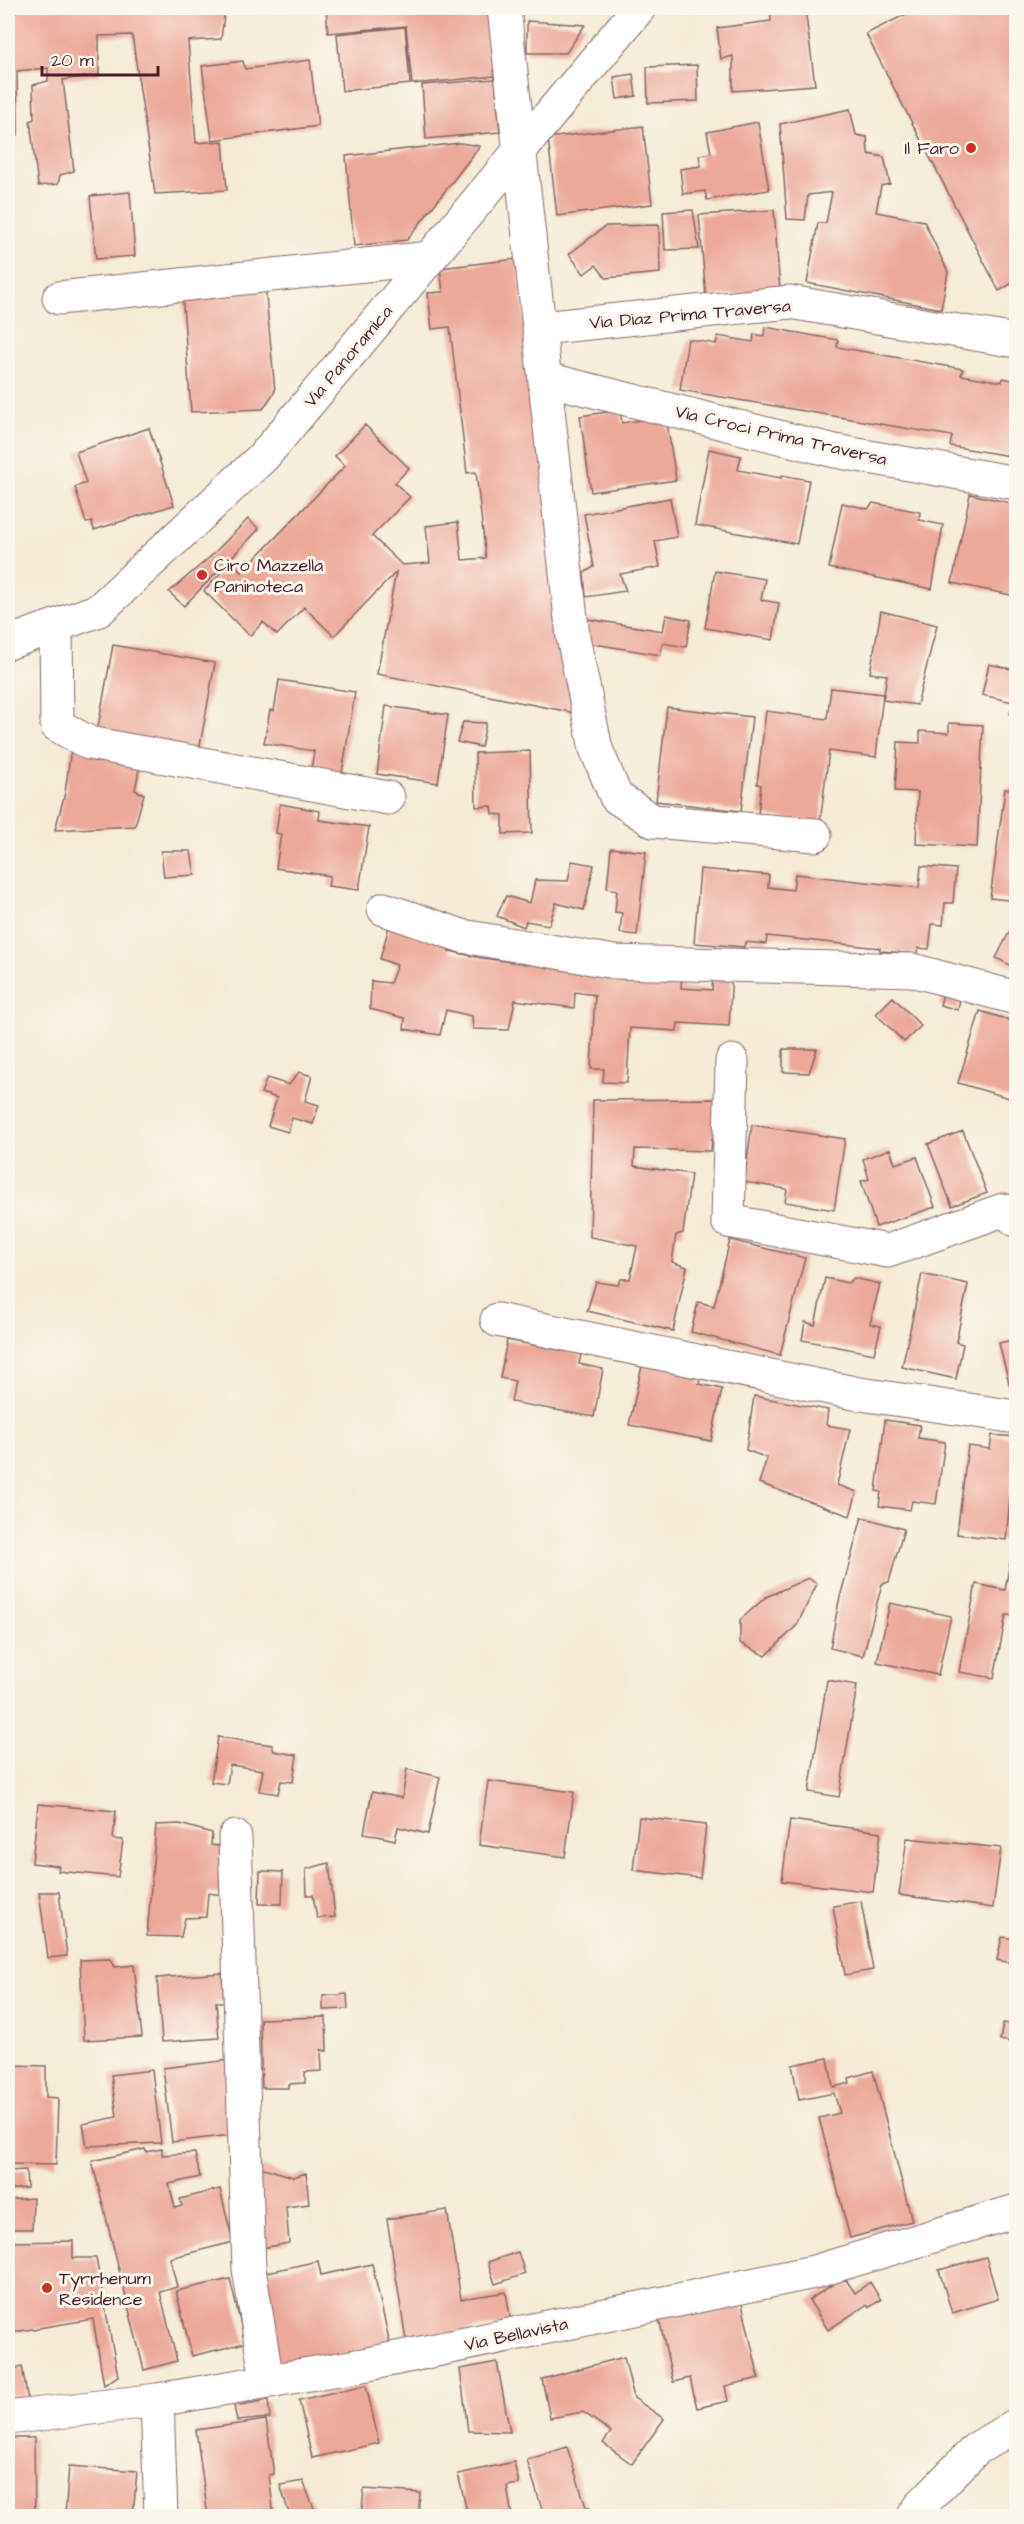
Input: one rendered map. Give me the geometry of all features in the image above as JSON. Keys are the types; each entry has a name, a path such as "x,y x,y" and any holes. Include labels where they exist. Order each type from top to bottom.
{"street":[{"path":"504,8 541,328 573,637 596,749 616,797 653,821 815,835"},
{"name":"Via Panoramica","path":"8,643 99,610 264,456 639,8"},
{"path":"59,298 430,258"},
{"name":"Via Diaz Prima Traversa","path":"541,328 790,302 1017,341"},
{"name":"Via Croci Prima Traversa","path":"546,379 835,451 1017,483"},
{"path":"56,626 57,725 89,743 388,798"},
{"path":"384,909 462,936 615,962 912,970 1017,998"},
{"path":"732,1061 728,1221 888,1251 1003,1210 1017,1220"},
{"path":"497,1320 855,1393 1017,1418"},
{"path":"235,1837 249,2269 267,2381"},
{"name":"Via Bellavista","path":"8,2418 157,2400 368,2364 814,2272 1017,2211"},
{"path":"157,2400 161,2517"},
{"path":"914,2517 923,2503 976,2449 1017,2426"}],"building":[{"path":"8,8 225,8 221,39 188,41 196,143 223,141 227,190 155,194 132,35 99,36 99,75 63,80 74,171 60,175 58,184 38,186 30,121 34,119 33,85 48,81 48,68 17,71 18,135 8,136"},
{"path":"326,8 489,8 495,76 412,84 406,26 328,33"},
{"path":"770,8 805,8 815,85 733,91 733,56 721,59 717,28 771,21"},
{"name":"Il Faro","path":"918,8 1015,8 1016,10 1016,261 1011,263 1016,273 1016,281 999,291 866,34"},
{"path":"527,21 585,25 566,53 527,53"},
{"path":"405,27 410,84 342,91 337,34"},
{"path":"310,60 318,126 212,140 202,66 243,61 245,69"},
{"path":"697,65 698,101 648,103 647,67"},
{"path":"633,74 636,96 617,99 614,77"},
{"path":"495,79 500,132 426,139 422,85"},
{"path":"850,109 856,135 867,137 868,154 884,157 890,184 881,186 876,212 924,221 948,272 941,309 807,283 818,223 826,223 832,192 808,195 805,220 787,219 780,124"},
{"path":"758,122 769,190 707,200 705,191 683,194 680,169 701,166 699,155 711,153 707,132"},
{"path":"643,126 652,204 557,216 548,138"},
{"path":"460,143 480,146 407,240 354,246 346,156"},
{"path":"130,192 135,256 96,259 90,196"},
{"path":"693,210 699,249 665,250 663,212"},
{"path":"774,210 780,291 706,297 699,215"},
{"path":"659,225 660,273 606,278 596,265 584,274 569,254 606,226"},
{"path":"517,259 575,713 377,674 396,572 334,636 304,607 277,635 263,622 250,636 204,591 231,562 242,572 345,466 335,456 365,425 409,468 395,483 410,497 372,536 402,565 430,563 426,526 458,522 462,560 486,558 476,472 467,473 450,327 432,329 428,293 443,292 440,268"},
{"path":"265,285 275,391 263,409 191,412 182,292"},
{"path":"765,327 838,340 837,347 963,369 961,375 1002,382 1003,378 1016,381 1016,457 950,446 952,436 680,390 688,339 716,344 718,336 753,342 754,334 764,336"},
{"path":"620,410 622,423 666,416 676,480 591,492 580,416"},
{"path":"149,428 174,505 94,530 92,522 86,523 75,487 86,483 76,452"},
{"path":"709,449 741,456 738,470 781,478 782,475 809,480 797,544 695,525"},
{"path":"970,494 1016,504 1016,596 952,583"},
{"path":"670,498 677,537 655,541 660,567 620,574 626,591 586,597 584,573 594,567 584,514"},
{"path":"842,503 868,509 873,503 920,512 919,520 943,525 932,589 829,568"},
{"name":"Ciro Mazzella Paninoteca","path":"248,519 259,529 184,606 169,592 210,557"},
{"path":"715,571 765,579 761,600 779,603 773,640 705,628"},
{"path":"881,611 937,625 917,705 883,700 887,675 870,673"},
{"path":"666,615 691,620 686,647 663,643 660,655 589,643 587,619 663,631"},
{"path":"113,645 215,663 199,751 97,732"},
{"path":"989,664 1016,670 1016,716 1010,714 1013,702 982,695"},
{"path":"279,680 355,692 341,780 310,775 314,751 264,743 270,710 274,711"},
{"path":"831,688 883,694 876,757 829,751 820,823 758,815 761,785 757,784 766,711 827,719"},
{"path":"386,706 448,715 438,783 377,774"},
{"path":"667,707 752,717 741,811 656,801"},
{"path":"463,722 486,723 481,747 457,742"},
{"path":"949,723 983,725 977,847 916,844 918,792 895,791 898,742 920,743 920,731 949,733"},
{"path":"71,748 141,760 135,790 144,794 135,826 55,830 65,793"},
{"path":"530,751 532,833 503,834 503,815 493,814 492,806 476,807 475,753"},
{"path":"1005,789 1016,789 1016,901 990,898"},
{"path":"280,804 320,811 319,820 369,827 359,890 328,886 330,876 276,868 281,834 276,833"},
{"path":"611,848 646,852 637,935 620,933 622,913 615,912 617,890 607,888"},
{"path":"161,851 191,851 195,875 164,877"},
{"path":"572,861 594,865 584,910 556,903 549,925 526,921 524,927 497,916 506,896 530,903 535,880 568,881"},
{"path":"921,866 956,869 953,903 945,903 943,925 932,924 929,949 918,948 917,954 767,936 766,944 745,942 744,947 694,943 700,869 769,875 768,887 793,890 795,874 919,888"},
{"path":"1016,919 1016,968 996,958"},
{"path":"390,923 452,940 449,951 481,958 577,970 682,972 681,988 712,990 713,970 732,972 729,1026 678,1023 677,1031 630,1028 627,1083 603,1082 604,1069 591,1069 595,995 575,992 574,1008 515,1000 509,1030 473,1029 472,1016 446,1010 440,1035 404,1029 405,1018 370,1009 371,981 390,983 397,965 380,959"},
{"path":"944,990 961,992 958,1010 940,1005"},
{"path":"893,997 921,1026 904,1042 876,1014"},
{"path":"980,1011 1016,1022 1016,1100 958,1083"},
{"path":"783,1049 817,1049 809,1073 783,1072"},
{"path":"299,1072 312,1076 305,1101 319,1105 313,1124 292,1118 288,1132 268,1126 277,1098 261,1093 267,1078 289,1085"},
{"path":"720,1099 718,1136 712,1139 711,1151 635,1149 634,1166 691,1174 683,1233 676,1235 672,1262 687,1267 673,1331 587,1311 596,1282 618,1285 621,1279 630,1279 637,1246 590,1237 593,1100"},
{"path":"752,1125 845,1139 834,1210 785,1202 787,1189 744,1182"},
{"path":"963,1131 987,1193 952,1206 928,1144"},
{"path":"890,1149 895,1164 917,1157 935,1207 876,1227 861,1181 869,1179 863,1159"},
{"path":"730,1240 805,1258 780,1355 691,1332 698,1302 714,1306"},
{"path":"922,1274 968,1284 956,1342 963,1344 956,1379 902,1367"},
{"path":"825,1278 848,1283 854,1278 880,1284 870,1324 881,1326 874,1354 802,1340 805,1322 815,1325"},
{"path":"1016,1339 1016,1388 1010,1387 999,1343"},
{"path":"507,1340 581,1354 579,1364 603,1369 594,1417 511,1402 515,1381 500,1378"},
{"path":"643,1361 701,1373 699,1384 722,1389 711,1441 629,1425"},
{"path":"754,1396 828,1410 826,1425 850,1429 837,1485 857,1492 850,1516 759,1483 767,1458 746,1450"},
{"path":"885,1420 920,1425 918,1438 945,1442 936,1504 912,1501 910,1510 879,1506 881,1492 876,1491"},
{"path":"992,1435 1016,1437 1006,1540 957,1534 968,1446 990,1449"},
{"path":"862,1517 904,1529 889,1582 882,1584 863,1656 830,1648 839,1601"},
{"path":"1011,1557 1016,1558 1016,1616 1006,1615 994,1678 959,1672 976,1584 1005,1590"},
{"path":"808,1578 817,1584 797,1625 766,1656 740,1643 740,1620 766,1597"},
{"path":"890,1603 951,1616 938,1675 877,1662"},
{"path":"827,1680 857,1685 839,1797 809,1792"},
{"path":"218,1737 272,1745 274,1751 297,1755 293,1782 281,1781 278,1794 259,1791 263,1770 230,1765 227,1784 211,1782"},
{"path":"407,1769 440,1777 428,1834 398,1827 395,1840 364,1833 372,1792 402,1798"},
{"path":"488,1781 574,1792 565,1857 479,1845"},
{"path":"38,1804 116,1811 113,1839 123,1840 118,1877 58,1871 59,1866 32,1863"},
{"path":"639,1817 706,1825 700,1878 633,1870"},
{"path":"790,1820 881,1832 873,1892 782,1881"},
{"path":"180,1824 212,1833 211,1845 228,1847 224,1895 208,1893 206,1917 185,1918 181,1937 147,1936 156,1825"},
{"path":"907,1838 1001,1848 993,1908 899,1895"},
{"path":"329,1863 335,1917 317,1918 313,1895 307,1895 306,1869"},
{"path":"260,1871 283,1872 282,1904 259,1904"},
{"path":"39,1892 59,1892 67,1956 48,1958"},
{"path":"861,1901 873,1970 845,1975 833,1906"},
{"path":"1014,1903 1016,1903 1016,1917 1012,1916"},
{"path":"1002,1937 1016,1939 1016,1964 997,1960"},
{"path":"111,1959 115,1967 134,1965 142,2037 84,2040 80,1960"},
{"path":"222,1973 224,2002 216,2002 219,2038 162,2042 157,1978"},
{"path":"347,1994 348,2009 323,2010 323,1996"},
{"path":"326,2017 327,2051 321,2050 322,2071 305,2072 305,2083 288,2084 288,2088 262,2088 260,2019"},
{"path":"1003,2023 1016,2025 1016,2043 1000,2040"},
{"path":"828,2058 833,2087 850,2083 849,2078 873,2071 912,2221 850,2238 819,2118 840,2113 834,2093 799,2100 792,2065"},
{"path":"230,2060 240,2134 172,2142 163,2068"},
{"path":"8,2065 46,2066 46,2097 58,2098 56,2165 8,2164"},
{"path":"152,2070 161,2143 87,2146 83,2124 117,2117 111,2075"},
{"path":"145,2149 146,2152 162,2149 162,2155 195,2153 200,2177 169,2184 175,2208 182,2206 180,2199 220,2189 233,2242 170,2258 177,2287 160,2292 177,2361 144,2370 92,2161"},
{"path":"254,2165 293,2177 306,2173 309,2204 286,2207 289,2243 262,2248"},
{"path":"26,2170 27,2188 8,2190 8,2171"},
{"path":"33,2198 32,2229 8,2229 8,2200"},
{"path":"447,2210 461,2299 506,2292 511,2323 406,2340 387,2219"},
{"name":"Tyrrhenum Residence","path":"73,2241 73,2258 96,2258 118,2376 104,2385 93,2319 8,2333 8,2242"},
{"path":"518,2252 525,2274 495,2284 488,2262"},
{"path":"986,2257 998,2299 952,2313 939,2270"},
{"path":"318,2261 321,2275 372,2264 390,2344 279,2368 259,2274"},
{"path":"844,2277 855,2293 870,2282 881,2300 870,2307 866,2305 828,2330 809,2300"},
{"path":"230,2279 245,2343 192,2356 176,2291"},
{"path":"740,2295 759,2378 725,2386 728,2401 697,2408 690,2378 673,2382 658,2314"},
{"path":"624,2357 634,2398 664,2419 632,2464 603,2443 611,2432 583,2412 550,2418 542,2379"},
{"path":"497,2362 510,2432 468,2431 460,2369"},
{"path":"22,2366 28,2401 8,2402 8,2371"},
{"path":"366,2385 379,2443 312,2458 299,2400"},
{"path":"268,2400 270,2418 237,2421 234,2406"},
{"path":"266,2420 274,2474 269,2475 274,2516 208,2516 196,2430"},
{"path":"8,2438 34,2438 35,2516 8,2516"},
{"path":"567,2447 586,2507 589,2507 592,2516 544,2516 527,2460"},
{"path":"514,2462 519,2484 507,2486 512,2516 468,2516 458,2474"},
{"path":"69,2466 137,2471 133,2516 65,2516"},
{"path":"303,2481 317,2516 290,2516 280,2485"},
{"path":"364,2489 420,2493 418,2516 355,2516 356,2510 362,2510"}],"place":[{"name":"Il Faro","path":"971,148"},
{"name":"Ciro Mazzella Paninoteca","path":"202,575"},
{"name":"Tyrrhenum Residence","path":"47,2288"}]}
